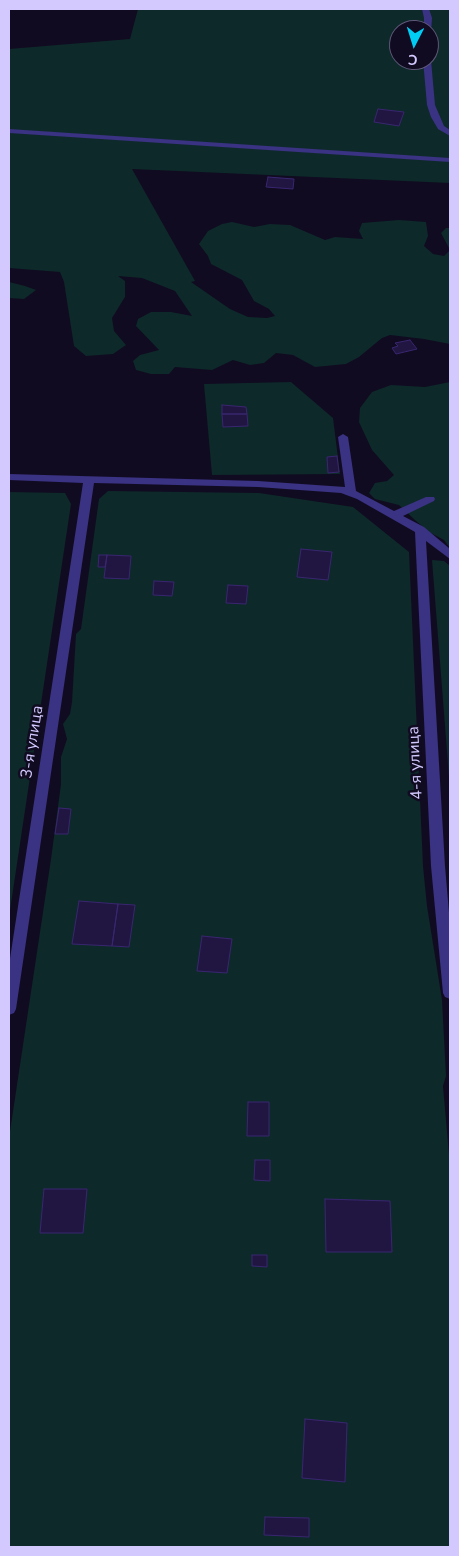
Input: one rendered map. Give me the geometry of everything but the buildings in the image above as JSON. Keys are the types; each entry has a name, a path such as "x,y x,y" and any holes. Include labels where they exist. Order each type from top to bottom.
{"street":[{"path":"428,70 431,106 438,122 450,134"},
{"path":"9,132 450,160"},
{"path":"343,437 351,493"},
{"path":"9,477 308,487 351,493 420,530 450,555"},
{"name":"3-я улица","path":"9,1010 89,479"},
{"path":"395,515 430,499"},
{"name":"4-я улица","path":"420,530 438,866 450,993"}],"green space":[{"path":"138,9 450,9 450,183 132,169 195,281 191,282 230,309 248,317 267,318 275,316 269,309 254,301 242,280 211,264 208,256 199,244 208,231 222,224 232,222 254,227 270,224 290,225 325,240 335,237 363,239 359,231 362,223 399,220 426,222 428,236 424,246 433,254 444,256 450,250 450,344 390,335 382,338 359,357 346,364 315,367 293,355 276,353 264,363 250,365 233,360 212,370 175,367 169,374 151,374 136,370 133,361 140,355 159,350 136,326 138,319 151,312 171,312 192,316 175,291 142,278 118,276 125,281 125,297 112,318 114,331 126,345 113,354 86,356 74,346 64,282 60,272 9,268 9,49 130,39"},
{"path":"446,228 450,228 450,250 441,233"},
{"path":"9,282 36,290 24,299 9,298"},
{"path":"291,382 333,418 340,474 212,475 204,384"},
{"path":"450,382 450,548 444,540 429,532 399,505 375,499 369,493 375,483 387,481 394,475 372,450 359,422 360,408 372,392 391,385 425,387"},
{"path":"108,491 259,493 353,507 409,552 423,866 427,906 442,1000 446,1076 443,1086 450,1166 450,1547 9,1547 9,1138 51,859 61,784 61,757 67,739 63,724 70,714 72,702 76,634 81,629 99,499"},
{"path":"9,492 65,493 71,504 9,917"},
{"path":"432,560 444,561 450,566 450,790"}]}
